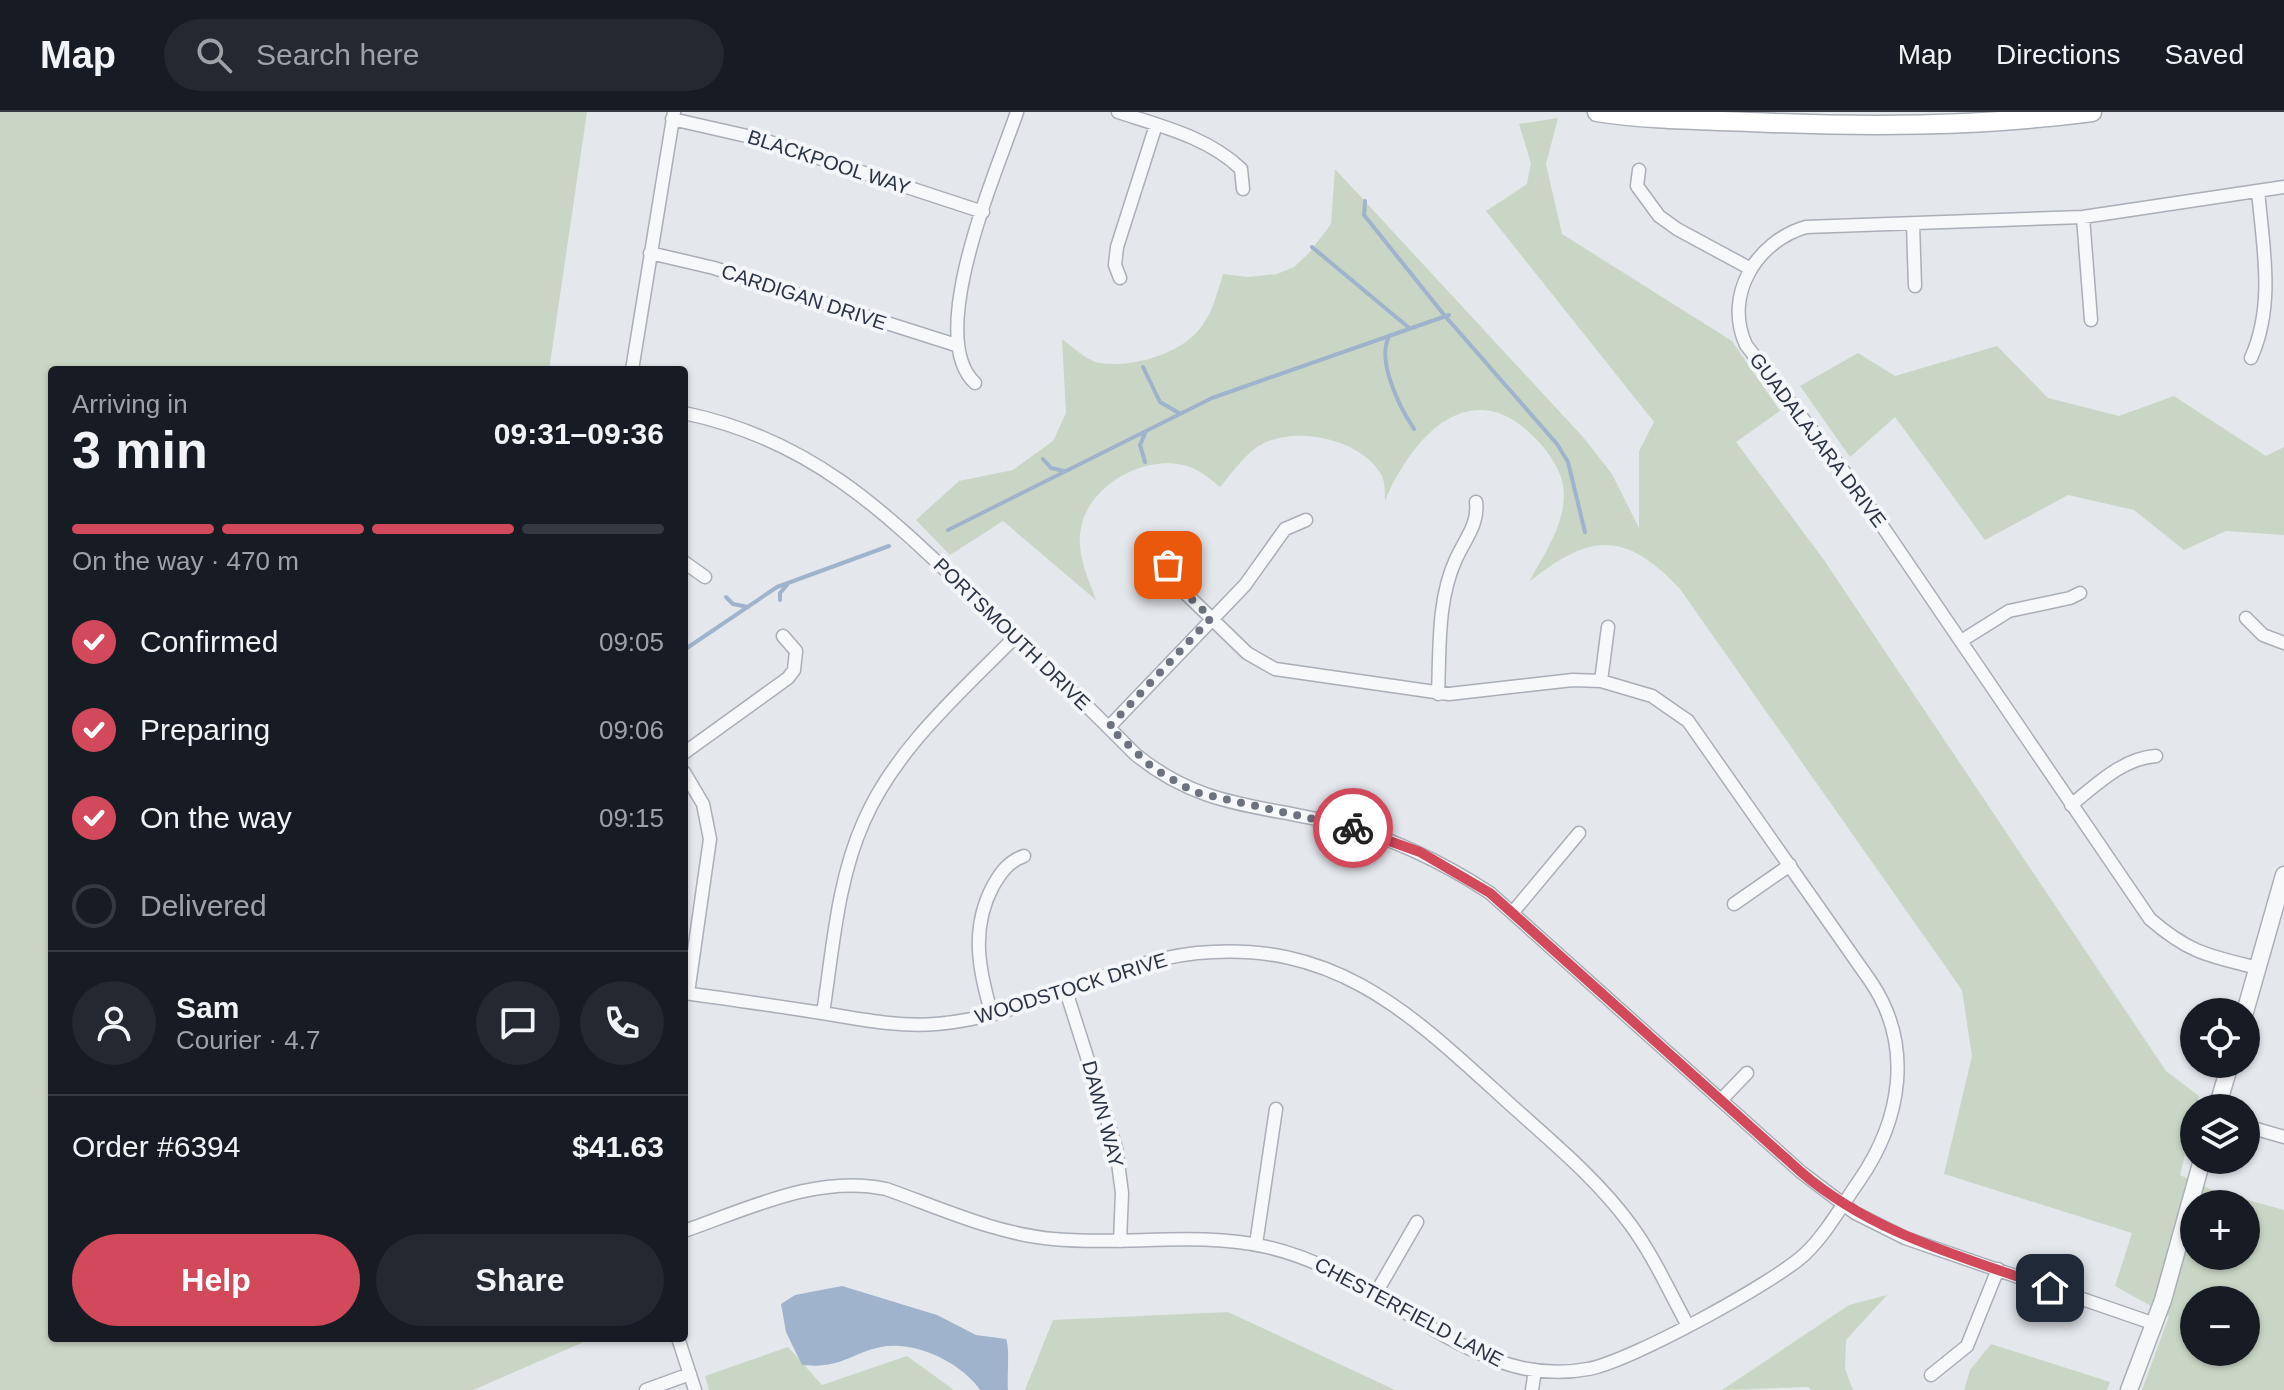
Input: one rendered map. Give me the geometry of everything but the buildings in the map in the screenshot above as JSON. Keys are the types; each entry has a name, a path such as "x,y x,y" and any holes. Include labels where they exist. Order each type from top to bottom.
{"main road":[{"path":"1597,112 1727,121 1898,127 2002,124 2092,112"}],"street":[{"path":"975,383 964,370 956,345 962,281 1017,112"},
{"path":"1118,112 1224,154 1241,169 1243,189"},
{"path":"633,366 673,116"},
{"name":"BLACKPOOL WAY","path":"673,116 764,140 983,212"},
{"path":"1120,278 1115,265 1117,247 1156,125"},
{"path":"1639,170 1637,186 1659,216 1751,269"},
{"name":"GUADALAJARA DRIVE","path":"2258,968 2197,954 2175,941 2150,919 1855,486 1746,345 1739,329 1738,308 1751,269 1765,247 1784,233 1806,227 2083,217 2284,187"},
{"path":"2251,358 2262,327 2267,290 2258,191"},
{"path":"2083,217 2091,320"},
{"path":"1913,224 1915,286"},
{"name":"CARDIGAN DRIVE","path":"650,253 714,268 956,345"},
{"name":"PORTSMOUTH DRIVE","path":"688,414 757,433 834,474 878,507 1153,768 1194,792 1330,822 1395,842 1455,871 1513,912 1842,1205 1905,1238 2155,1324"},
{"path":"1438,694 1444,597 1454,563 1476,520 1476,502"},
{"path":"1109,727 1245,585 1285,529 1306,520"},
{"name":"CHESTERFIELD LANE","path":"688,1230 818,1187 862,1184 1033,1237 1256,1244 1318,1262 1481,1354 1535,1370 1567,1372 1603,1366 1791,1266 1815,1243 1866,1172 1889,1126 1898,1087 1897,1045 1878,992 1688,721 1652,696 1601,681 1573,680 1472,694 1438,694 1268,667 1247,653 1173,579 1168,558"},
{"path":"688,565 705,577"},
{"path":"1961,641 2009,611 2080,593"},
{"path":"2246,618 2263,635 2284,643"},
{"path":"1601,681 1608,627"},
{"path":"688,750 788,678 794,670 796,651 783,636"},
{"path":"823,1013 842,891 872,805 918,738 1015,637"},
{"path":"2071,805 2119,768 2140,757 2156,756"},
{"path":"688,779 703,804 710,839 688,980"},
{"path":"1513,912 1579,833"},
{"path":"992,1015 980,970 979,930 985,902 1002,871 1014,859 1024,856"},
{"path":"1734,904 1790,865"},
{"path":"2249,998 2284,875"},
{"name":"WOODSTOCK DRIVE","path":"688,993 917,1025 992,1015 1154,961 1221,952 1299,960 1361,983 1420,1022 1584,1170 1633,1228 1687,1324"},
{"name":"DAWN WAY","path":"1066,991 1116,1148 1122,1193 1120,1241"},
{"path":"1721,1100 1747,1073"},
{"path":"1256,1244 1276,1109"},
{"path":"2260,1130 2284,1137"},
{"path":"2129,1390 2155,1324 2198,1174"},
{"path":"1376,1293 1417,1222"},
{"path":"1931,1375 1967,1346 1998,1269"},
{"path":"679,1342 695,1390"},
{"path":"1532,1390 1535,1370"},
{"path":"646,1390 690,1374"}],"green space":[{"path":"0,112 587,112 550,366 48,366 48,1342 584,1342 473,1390 0,1390"},
{"path":"1558,118 1546,164 1562,234 1732,341 1780,411 1736,442 1824,560 2166,1071 2196,1094 2180,1094 2180,1175 2212,1190 2180,1190 2180,1270 2260,1270 2260,1203 2284,1210 2284,1390 2142,1390 2169,1316 2115,1286 2132,1233 1944,1174 1972,1056 1962,990 1680,589 1660,570 1642,556 1607,545 1589,547 1571,554 1529,582 1559,523 1563,485 1546,451 1531,434 1507,417 1485,410 1463,413 1443,422 1425,437 1409,457 1385,501 1382,476 1361,453 1346,445 1312,436 1279,438 1264,443 1246,457 1220,487 1198,471 1183,465 1149,465 1133,471 1103,490 1084,518 1080,534 1081,551 1096,600 1003,521 950,555 916,520 959,481 1013,470 1053,441 1066,413 1062,339 1099,363 1153,358 1178,347 1203,325 1223,274 1248,277 1277,274 1294,267 1331,224 1335,169 1583,437 1612,474 1639,528 1639,451 1654,422 1486,211 1527,184 1531,163 1519,124"},
{"path":"1997,346 2048,398 2119,416 2174,396 2266,456 2284,447 2284,535 2226,531 2184,550 2134,510 2068,495 1985,540 1895,417 1850,457 1800,386 1858,353 1895,376"},
{"path":"1887,1295 1846,1340 1845,1369 1853,1390 1812,1390 1808,1387 1722,1390 1849,1305"},
{"path":"1228,1312 1395,1390 1025,1390 1053,1320"},
{"path":"1991,1344 2110,1382 2107,1390 1964,1390 1970,1370"},
{"path":"788,1347 822,1385 907,1356 954,1390 709,1390 705,1376"}],"water":[{"path":"842,1286 937,1315 976,1335 1006,1339 1008,1390 980,1390 950,1363 923,1350 908,1347 881,1347 836,1363 802,1365 786,1332 781,1304 795,1295"}],"waterway":[{"path":"1365,201 1364,215 1445,316 1557,444 1568,462 1585,532"},
{"path":"1312,247 1408,327"},
{"path":"948,530 1212,398 1449,315"},
{"path":"1390,335 1386,345 1387,370 1396,396 1414,429"},
{"path":"1143,367 1160,402 1179,413"},
{"path":"1145,462 1140,445 1146,431"},
{"path":"1043,459 1051,468 1064,471"},
{"path":"688,647 777,587 889,546"},
{"path":"780,600 780,593 787,585"},
{"path":"726,597 733,604 748,607"}],"way so far":[{"path":"1168,565 1177,585 1211,618 1109,727 1153,768 1194,792 1213,799 1353,828"}],"route":[{"path":"1353,828 1420,852 1490,893 1801,1172 1842,1205 1905,1238 2050,1288"}]}
